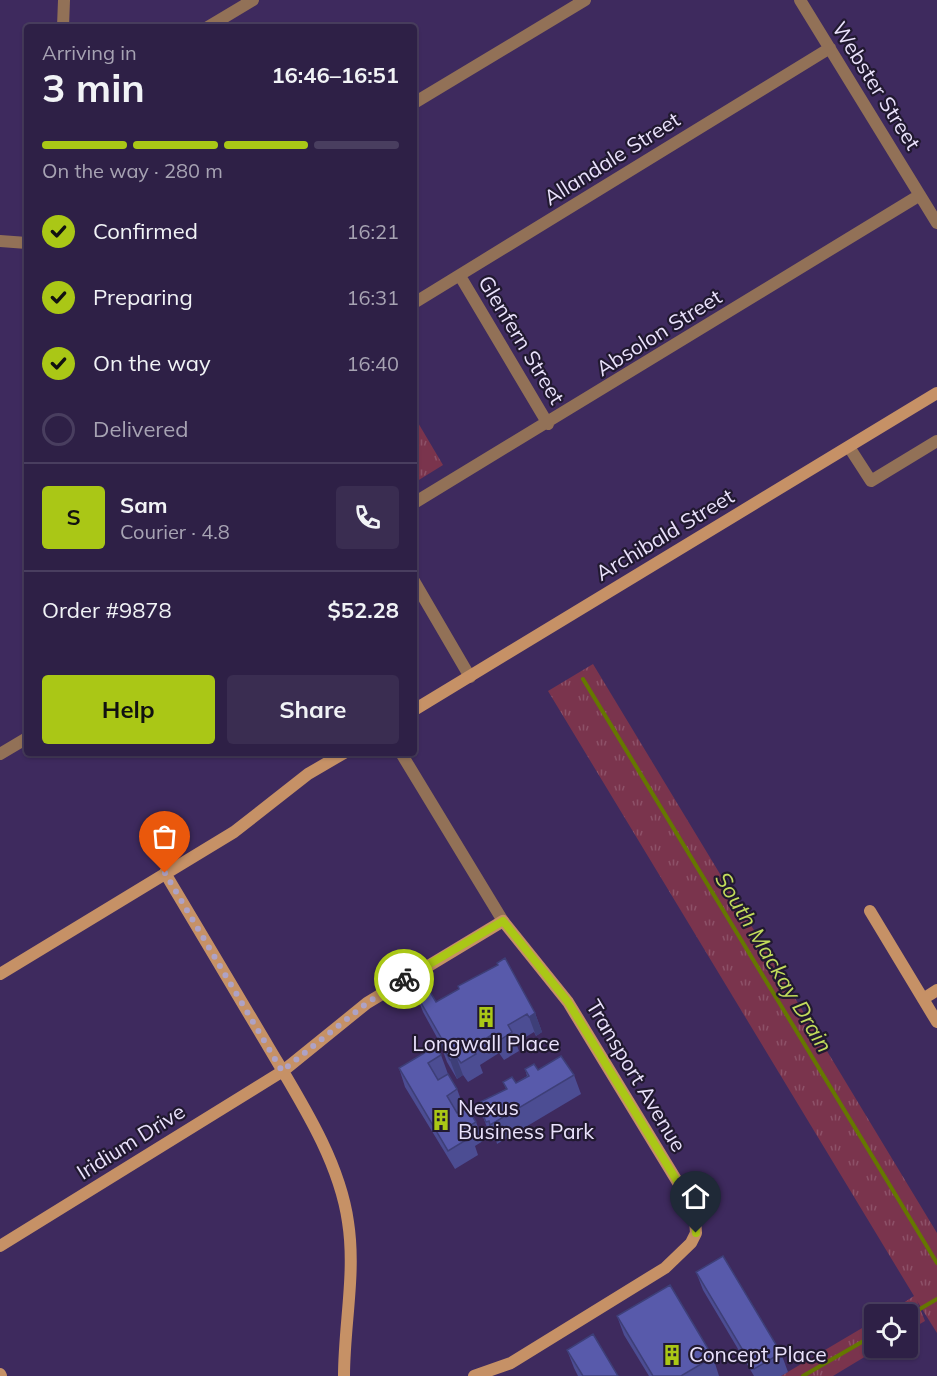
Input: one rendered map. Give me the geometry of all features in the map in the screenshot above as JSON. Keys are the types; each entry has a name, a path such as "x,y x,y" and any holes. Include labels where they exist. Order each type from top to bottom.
{"street":[{"path":"63,24 64,0"},
{"path":"213,24 253,0"},
{"path":"417,101 585,0"},
{"name":"Webster Street","path":"800,0 937,223"},
{"name":"Allandale Street","path":"417,301 830,48"},
{"name":"Absolon Street","path":"417,501 548,424 920,195"},
{"path":"0,241 24,243"},
{"name":"Glenfern Street","path":"460,276 548,424"},
{"name":"Archibald Street","path":"417,708 937,393"},
{"path":"849,447 871,482 937,441"},
{"path":"417,586 470,677"},
{"path":"0,754 24,740"},
{"path":"0,974 234,832 308,774 339,756"},
{"name":"Transport Avenue","path":"403,756 503,921 568,1002 691,1204 695,1219 696,1233 680,1255 657,1273 511,1363 474,1376"},
{"path":"165,873 282,1071 332,1166 348,1220 351,1255 344,1340 344,1376"},
{"path":"870,911 937,1022"},
{"path":"282,1071 367,1003 503,921"},
{"path":"923,999 937,990"},
{"name":"Iridium Drive","path":"0,1246 282,1071"}],"green space":[{"path":"417,421 443,465 417,481"},
{"path":"593,664 937,1233 937,1333 917,1301 925,1321 918,1325 918,1304 902,1304 914,1296 548,691"},
{"path":"864,1327 864,1357 833,1376 781,1376"}],"building":[{"name":"Longwall Place","path":"505,958 535,1013 529,1017 527,1014 508,1025 512,1032 497,1042 493,1034 472,1047 476,1054 461,1063 456,1056 450,1060 440,1043 443,1041 416,994 427,987 436,1002 459,989 458,986 498,965 497,963"},
{"name":"Nexus Business Park","path":"436,1046 441,1055 428,1063 438,1080 448,1074 457,1089 447,1096 457,1113 467,1107 476,1122 466,1128 471,1137 448,1151 399,1068"},
{"path":"561,1056 574,1075 490,1125 489,1121 486,1122 478,1103 507,1089 503,1082 512,1077 516,1083 529,1076 525,1069 534,1064 538,1070"},
{"path":"723,1256 781,1353 754,1369 696,1272"},
{"name":"Concept Place","path":"670,1285 713,1357 681,1376 653,1376 617,1316"},
{"path":"593,1334 618,1376 583,1376 567,1350"}],"waterway":[{"name":"South Mackay Drain","path":"583,679 937,1263"},
{"path":"918,1310 937,1299"},
{"path":"803,1376 864,1341"}],"way so far":[{"path":"165,873 282,1071 367,1003 404,979"}],"place":[{"name":"Longwall Place","path":"486,1017"},
{"name":"Nexus Business Park","path":"441,1120"},
{"name":"Concept Place","path":"672,1355"}],"route":[{"path":"404,979 503,921 519,943 555,982 568,1002 691,1204 696,1233"}]}
